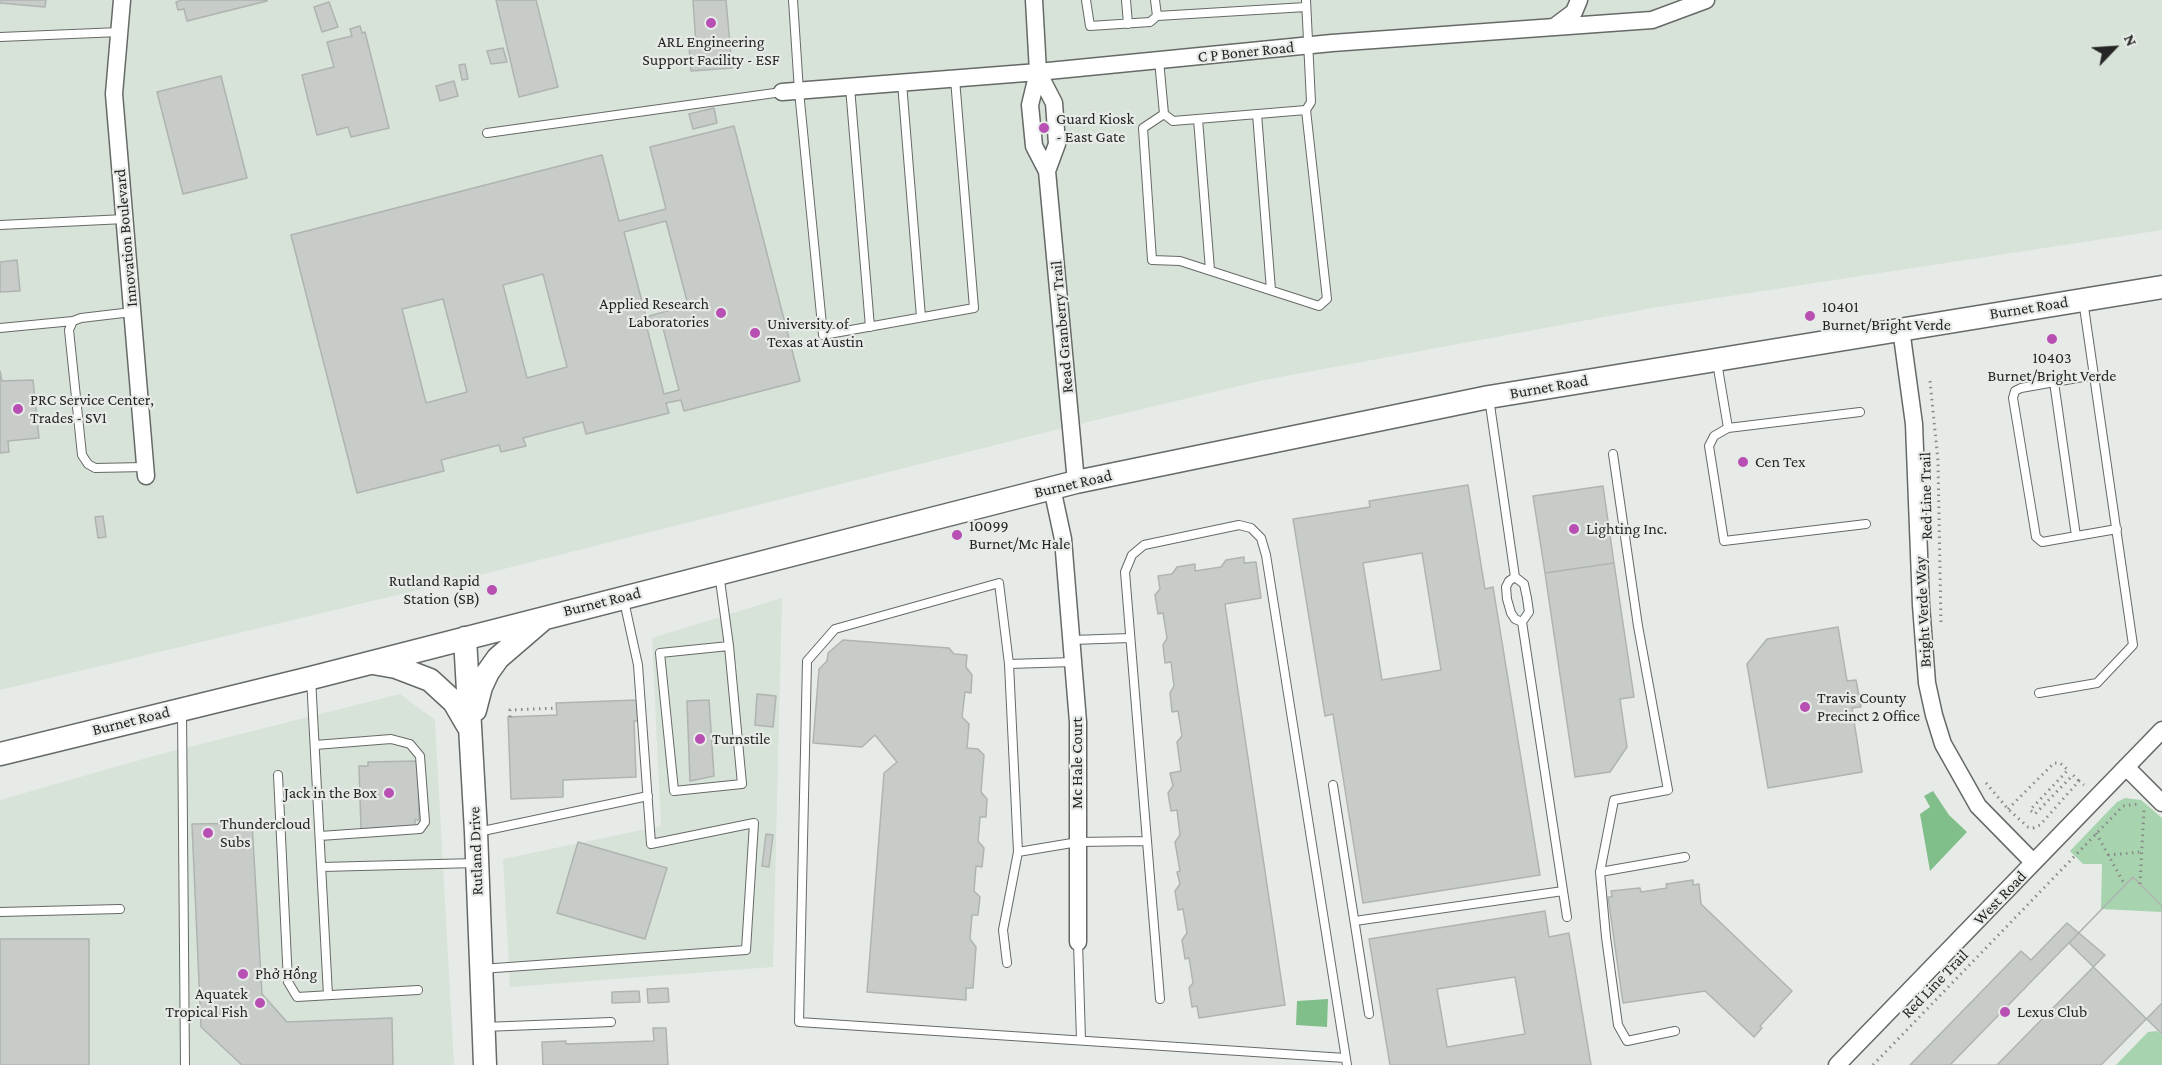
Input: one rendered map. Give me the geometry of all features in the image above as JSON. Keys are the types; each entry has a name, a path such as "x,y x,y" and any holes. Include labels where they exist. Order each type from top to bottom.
{"main road":[{"name":"Burnet Road","path":"0,754 310,678 1077,482 1489,397 2162,287"},
{"path":"471,732 481,687 488,672 498,658 545,617"},
{"name":"Rutland Drive","path":"465,638 476,832 485,1065"},
{"path":"369,662 396,667 430,680 454,702 471,732"}],"street":[{"name":"Innovation Boulevard","path":"122,0 114,94 145,471"},
{"name":"Read Granberry Trail","path":"1034,0 1038,72 1030,105 1034,146 1047,171 1077,482"},
{"path":"1553,27 1574,12 1580,0"},
{"name":"C P Boner Road","path":"791,91 1038,72 1308,46 1652,20 1706,0"},
{"name":"Read Granberry Trail","path":"1038,72 1054,103 1057,144 1047,171"},
{"name":"Bright Verde Way","path":"1901,329 1914,424 1921,604 1927,683 1934,715 1943,744 1978,806 2033,862"},
{"name":"Mc Hale Court","path":"1052,488 1063,539 1078,722 1078,942"},
{"name":"West Road","path":"1837,1065 2162,730"},
{"path":"2126,767 2162,803"}],"lane":[{"path":"794,0 791,91 823,335 974,308 955,79"},
{"path":"1086,0 1090,26 1150,22 1157,16 1306,3 1311,102 1306,110 1327,299 1319,306 1180,261 1152,260 1143,128 1164,114"},
{"path":"1126,0 1128,24"},
{"path":"1155,0 1157,16"},
{"path":"0,37 120,32"},
{"path":"1159,60 1164,114 1173,121 1306,110"},
{"path":"902,83 921,317"},
{"path":"850,87 870,327"},
{"path":"487,133 791,91"},
{"path":"1257,114 1271,290"},
{"path":"1198,119 1210,270"},
{"path":"0,225 125,219"},
{"path":"2039,693 2097,682 2133,645 2083,300"},
{"path":"0,328 73,321 132,312"},
{"path":"73,321 69,330 82,455 88,464 95,468 145,471"},
{"path":"1717,358 1728,428"},
{"path":"2094,375 2021,388 2015,391 2013,398 2036,537 2042,542 2117,529"},
{"path":"2054,382 2076,536"},
{"path":"1489,397 1515,577 1524,584 1527,598 1529,612 1522,622 1567,917"},
{"path":"1860,412 1728,428 1714,436 1709,446 1724,541 1866,524"},
{"path":"1613,454 1638,626 1668,790 1614,800 1600,872 1606,937 1618,1025 1627,1041 1675,1031"},
{"path":"1007,963 1003,930 1018,852 1009,664 999,583 835,629 807,662 799,1022 1081,1040 1346,1062 1266,555 1261,538 1251,528 1239,525 1144,545 1132,555 1125,572 1160,999"},
{"path":"719,573 729,646 741,784 674,791 660,653 729,646"},
{"path":"1515,577 1506,587 1507,599 1510,613 1522,622"},
{"path":"481,969 746,950 754,823 651,844 638,665 623,597"},
{"path":"1071,640 1130,638"},
{"path":"1009,664 1073,662"},
{"path":"310,678 328,995"},
{"path":"182,708 185,1065"},
{"path":"315,745 391,739 410,744 420,756 425,822 420,830 320,836"},
{"path":"278,775 288,982 297,997 418,990"},
{"path":"1333,785 1369,1014"},
{"path":"476,832 648,796"},
{"path":"1018,852 1078,842 1147,841"},
{"path":"1600,872 1685,857"},
{"path":"322,867 477,862"},
{"path":"1355,921 1563,891"},
{"path":"0,912 120,909"},
{"name":"Mc Hale Court","path":"1078,942 1081,1040"},
{"path":"483,1027 611,1022"}],"path":[{"name":"Red Line Trail","path":"1930,381 1938,461 1942,632"},
{"path":"510,717 510,710 556,708"},
{"path":"2008,808 2054,763 2061,763 2068,770 2030,810 2035,814 2073,775 2084,785"},
{"path":"1982,777 2008,808 2028,827 2037,827 2079,781"},
{"name":"Red Line Trail","path":"1873,1065 2123,806 2144,804 2141,852"},
{"path":"2096,833 2125,885"},
{"path":"2108,855 2141,852 2140,884"}],"shaded area":[{"name":"University of Texas at Austin","path":"0,0 2162,0 2162,230 1658,307 1264,380 1071,426 456,581 0,690"},
{"path":"782,598 773,967 510,987 503,859 661,826 652,638"},
{"path":"400,694 435,720 454,1065 0,1065 0,800 157,755"},
{"path":"1933,791 1949,815 1967,832 1930,871 1920,814 1930,807 1924,796"},
{"path":"2125,798 2141,800 2162,818 2162,912 2101,909 2102,864 2083,864 2070,851 2117,802"},
{"path":"1328,999 1327,1027 1296,1025 1297,1001"},
{"path":"2157,1031 2162,1035 2162,1065 2116,1065 2148,1032"}],"building":[{"path":"0,0 46,0 45,7 0,3"},
{"path":"182,0 267,1 187,21 184,9 178,10 176,2"},
{"path":"496,0 536,0 558,87 519,97"},
{"name":"ARL Engineering Support Facility - ESF","path":"693,0 726,0 732,68 691,71 689,46 696,46"},
{"path":"329,2 338,27 322,32 314,7"},
{"path":"360,26 362,33 365,32 389,128 351,137 348,127 317,135 302,75 334,67 327,42 352,36 350,29"},
{"path":"503,48 507,62 491,64 487,51"},
{"path":"465,64 468,79 462,80 459,65"},
{"path":"221,76 247,178 183,194 157,92"},
{"path":"454,81 458,96 440,101 436,86"},
{"path":"714,108 717,123 693,129 689,114"},
{"name":"Applied Research Laboratories","path":"734,126 800,381 684,411 681,400 666,403 669,413 586,434 583,422 523,438 526,446 501,452 499,445 441,460 444,471 357,493 291,235 602,155 619,221 666,209 650,147","holes":["666,221 688,305 646,317 624,232","543,274 567,367 527,378 503,285","443,299 467,392 426,403 402,309","662,324 679,390 664,394 647,328"]},
{"path":"17,260 20,291 0,292 0,262"},
{"name":"PRC Service Center, Trades - SV1","path":"0,371 2,381 33,380 39,438 8,441 9,452 0,453"},
{"path":"1468,485 1485,589 1493,587 1540,875 1363,903 1333,714 1325,716 1293,519 1370,507 1369,501","holes":["1422,553 1441,670 1382,680 1363,563"]},
{"name":"Lighting Inc.","path":"1603,486 1614,563 1545,573 1533,496"},
{"path":"103,516 106,537 98,538 95,517"},
{"path":"1244,557 1244,563 1256,562 1261,598 1225,604 1285,1005 1199,1018 1197,1006 1192,1007 1189,988 1193,983 1189,958 1185,959 1182,940 1187,933 1183,909 1178,910 1175,891 1180,884 1175,842 1180,835 1177,810 1171,811 1168,793 1173,786 1170,773 1181,771 1177,742 1182,736 1178,711 1172,712 1170,693 1174,686 1171,662 1165,663 1163,645 1167,638 1163,613 1158,614 1155,595 1160,589 1158,576 1172,574 1177,567 1195,564 1195,571 1221,567 1226,560"},
{"path":"1614,563 1634,697 1620,699 1627,747 1610,772 1575,777 1545,573"},
{"name":"Travis County Precinct 2 Office","path":"1838,627 1847,681 1856,680 1861,707 1852,708 1862,772 1768,788 1747,664 1767,639"},
{"path":"843,640 949,648 954,654 967,655 966,667 972,675 971,693 965,692 962,717 969,724 967,748 978,749 984,755 981,792 987,799 986,817 980,817 978,841 984,848 982,867 976,866 974,891 980,897 978,915 972,915 970,939 976,947 973,988 966,988 966,1000 867,992 884,773 897,762 875,735 862,747 813,743 819,669 827,661 828,653"},
{"path":"757,694 776,696 773,727 755,725"},
{"path":"637,700 638,721 634,721 636,777 563,780 563,797 511,799 508,717 557,715 556,703"},
{"name":"Turnstile","path":"709,700 714,776 690,781 687,701"},
{"name":"Jack in the Box","path":"418,761 419,820 415,820 415,828 361,829 359,766 368,766 368,762"},
{"path":"252,823 262,994 287,1022 392,1018 393,1065 242,1065 201,1027 192,824"},
{"path":"766,834 773,835 769,867 762,866"},
{"path":"578,842 667,868 645,939 557,913"},
{"path":"2133,877 2162,906 2162,1003 2101,1065 1950,1065"},
{"path":"2133,877 2162,906 2162,1034 2069,943"},
{"path":"1693,880 1693,885 1699,884 1701,904 1792,991 1760,1026 1762,1028 1754,1037 1705,991 1623,1003 1608,897 1612,897 1611,891 1640,888 1641,892 1667,888 1666,884"},
{"path":"1545,911 1549,937 1569,933 1591,1065 1390,1065 1369,939","holes":["1515,977 1525,1034 1447,1047 1437,989"]},
{"name":"Lexus Club","path":"2067,923 2105,955 1997,1065 1910,1065 2021,951 2031,960"},
{"path":"0,939 89,939 89,1065 0,1065"},
{"path":"668,988 669,1002 648,1003 647,989"},
{"path":"639,991 640,1002 612,1003 612,992"},
{"path":"653,1028 666,1028 668,1065 543,1065 542,1042 566,1041 566,1044 654,1041"}],"place":[{"name":"ARL Engineering Support Facility - ESF","path":"711,23"},
{"name":"Guard Kiosk - East Gate","path":"1044,128"},
{"name":"Applied Research Laboratories","path":"721,313"},
{"name":"10401 Burnet/Bright Verde","path":"1810,316"},
{"name":"University of Texas at Austin","path":"755,333"},
{"name":"10403 Burnet/Bright Verde","path":"2052,339"},
{"name":"PRC Service Center, Trades - SV1","path":"18,409"},
{"name":"Cen Tex","path":"1743,462"},
{"name":"Lighting Inc.","path":"1574,529"},
{"name":"10099 Burnet/Mc Hale","path":"957,535"},
{"name":"Rutland Rapid Station (SB)","path":"492,590"},
{"name":"Travis County Precinct 2 Office","path":"1805,707"},
{"name":"Turnstile","path":"700,739"},
{"name":"Jack in the Box","path":"389,793"},
{"name":"Thundercloud Subs","path":"208,833"},
{"name":"Phở Hồng","path":"243,974"},
{"name":"Aquatek Tropical Fish","path":"260,1003"},
{"name":"Lexus Club","path":"2005,1012"}]}
